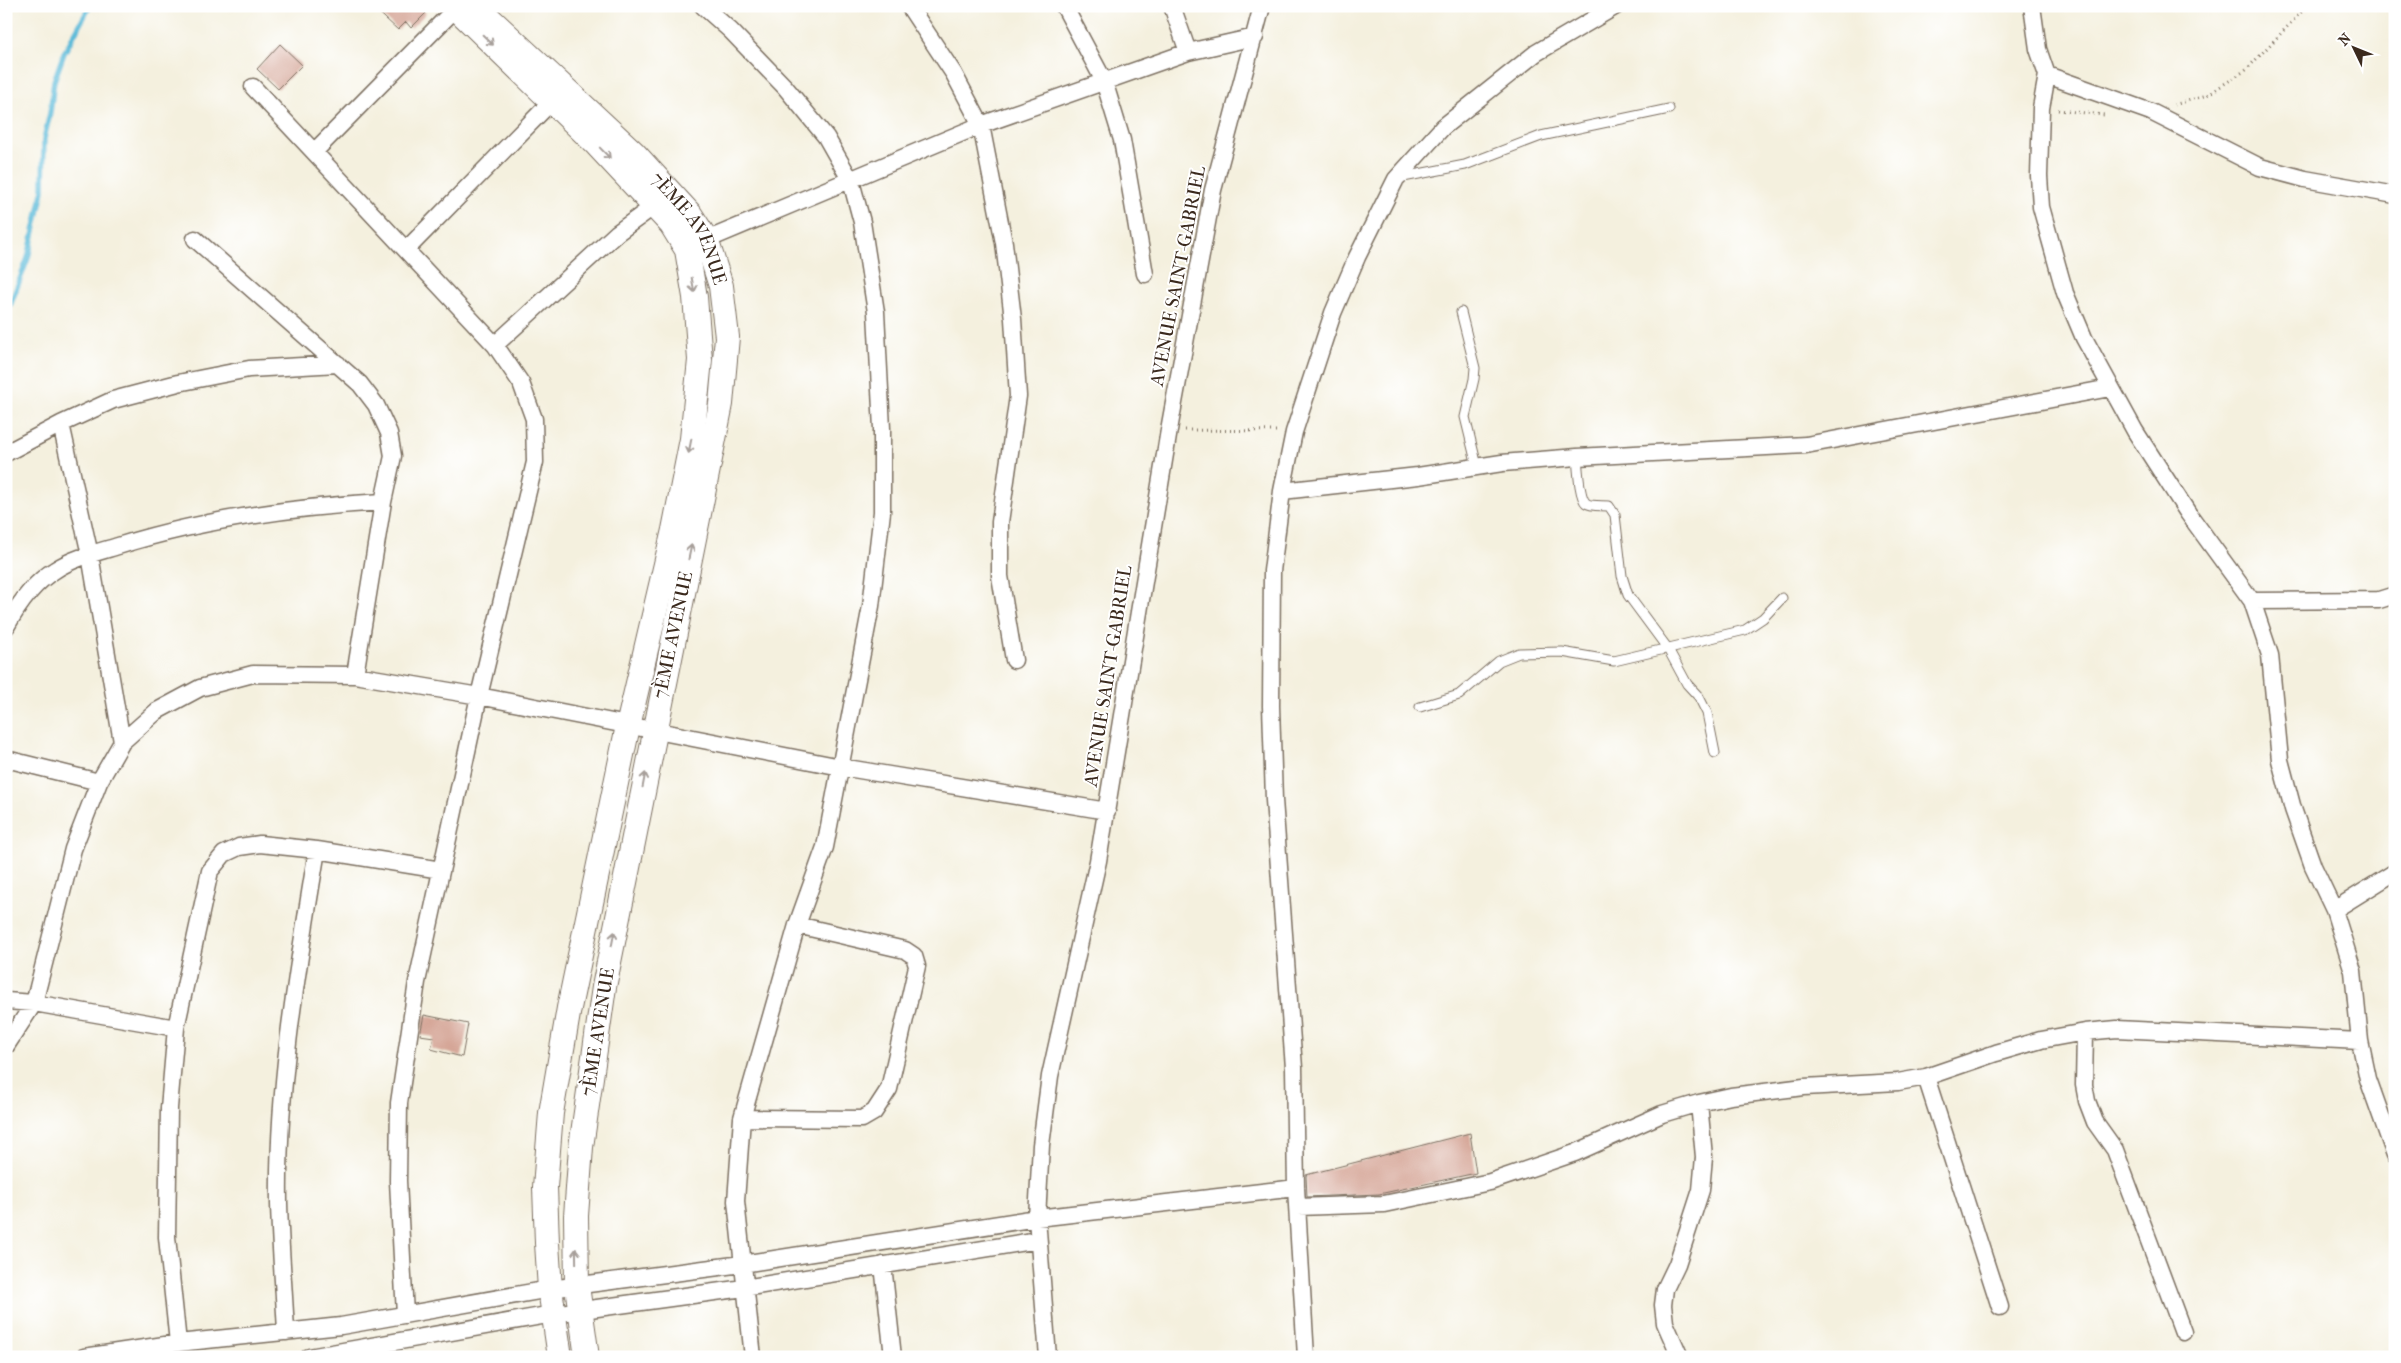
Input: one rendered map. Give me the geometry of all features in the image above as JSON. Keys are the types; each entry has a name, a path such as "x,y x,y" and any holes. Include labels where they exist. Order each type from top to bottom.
{"street":[{"path":"703,6 731,31 785,87 826,138 851,181 862,222 876,312 882,429 882,512 871,606 825,847 797,925 742,1118 736,1201 753,1357"},
{"path":"909,6 954,74 981,126 1004,243 1013,318 1018,396 1000,522 1000,576 1014,660"},
{"path":"1064,6 1104,81 1122,140 1145,274"},
{"path":"1172,6 1188,52"},
{"name":"AVENUE SAINT-GABRIEL","path":"1048,1357 1037,1218 1041,1145 1050,1076 1098,861 1169,430 1213,190 1262,6"},
{"path":"1306,1357 1296,1188 1294,1068 1274,800 1271,706 1272,571 1282,491 1294,432 1333,312 1357,257 1396,179 1443,127 1466,108 1536,53 1616,6"},
{"path":"2032,6 2038,49 2047,75 2041,108 2040,207 2065,293 2084,338 2110,388 2188,513 2252,601 2270,655 2280,760 2293,809 2313,866 2334,910 2353,971 2360,1041 2368,1079 2395,1155"},
{"path":"315,152 461,7"},
{"name":"7ÈME AVENUE","path":"461,7 552,101 664,199 690,214 696,245 695,297 700,360 692,439 674,530 628,726 569,1008 551,1113 545,1187 550,1289 560,1357"},
{"name":"7ÈME AVENUE","path":"461,7 634,153 664,199"},
{"path":"696,245 981,126 1188,52 1255,37"},
{"path":"2047,75 2150,112 2260,167 2305,179 2395,195"},
{"path":"253,87 495,344 521,383 534,419 535,462 479,696 417,982 399,1103 398,1181 405,1315"},
{"path":"406,250 552,101"},
{"path":"495,344 617,233 664,199"},
{"path":"196,239 360,384 376,405 389,433 392,456 355,675"},
{"name":"7ÈME AVENUE","path":"587,1357 579,1311 577,1286 576,1216 581,1146 604,987 721,404 727,337 721,286 696,245"},
{"path":"6,454 61,424 113,400 178,383 249,370 338,364"},
{"path":"1282,491 1418,476 1477,466 1577,456 1806,445 2110,388"},
{"path":"61,424 90,555 122,742"},
{"path":"6,627 17,607 38,583 55,569 90,555 198,523 320,505 383,502"},
{"path":"2252,601 2379,600 2395,595"},
{"path":"6,1046 34,1003 73,849 98,782 122,742 157,710 200,688 253,674 355,675 479,696 841,767 1107,811"},
{"path":"6,759 98,782"},
{"path":"178,1343 168,1237 169,1108 176,1028 210,871 224,854 239,847 260,844 317,850 441,870"},
{"path":"286,1332 279,1202 282,1120 289,1036 317,850"},
{"path":"2334,910 2395,872"},
{"path":"742,1118 862,1119 874,1112 889,1089 917,966 914,956 905,950 797,925"},
{"path":"6,1001 34,1003 176,1028"},
{"path":"1298,1207 1384,1204 1490,1182 1575,1153 1662,1114 1699,1103 1731,1096 1804,1087 1898,1082 1926,1077 1996,1053 2085,1032 2118,1029 2360,1041"},
{"path":"2085,1032 2084,1086 2087,1101 2095,1122 2115,1150 2183,1332"},
{"path":"1926,1077 2000,1306"},
{"path":"1680,1357 1665,1323 1663,1305 1665,1289 1677,1264 1701,1190 1704,1157 1699,1103"},
{"path":"84,1357 178,1343 341,1326 550,1289 742,1264 1037,1218 1296,1188"},
{"path":"309,1357 553,1314 744,1288 1038,1240"},
{"path":"883,1265 893,1357"}],"lane":[{"path":"1396,179 1465,165 1541,136 1669,109"},
{"path":"1461,312 1475,368 1465,417 1477,466"},
{"path":"1577,456 1585,502 1609,506 1615,515 1622,576 1628,595 1668,648 1687,684 1699,697 1706,713 1715,753"},
{"path":"1420,707 1459,695 1499,661 1519,653 1562,652 1614,661 1745,630 1763,618 1782,598"}],"path":[{"path":"2150,112 2207,95 2246,70 2307,6"},
{"path":"2041,108 2113,115"},
{"path":"1169,430 1294,432"}],"building":[{"path":"372,6 423,6 421,8 426,13 411,28 406,22 398,30"},
{"path":"280,44 302,65 278,89 257,69"},
{"path":"424,1015 468,1024 462,1057 431,1049 434,1037 420,1035"},
{"path":"1470,1133 1476,1173 1379,1194 1307,1197 1306,1175"}],"waterway":[{"path":"6,316 28,258 43,191 44,139 54,81 64,53 90,6"}]}
